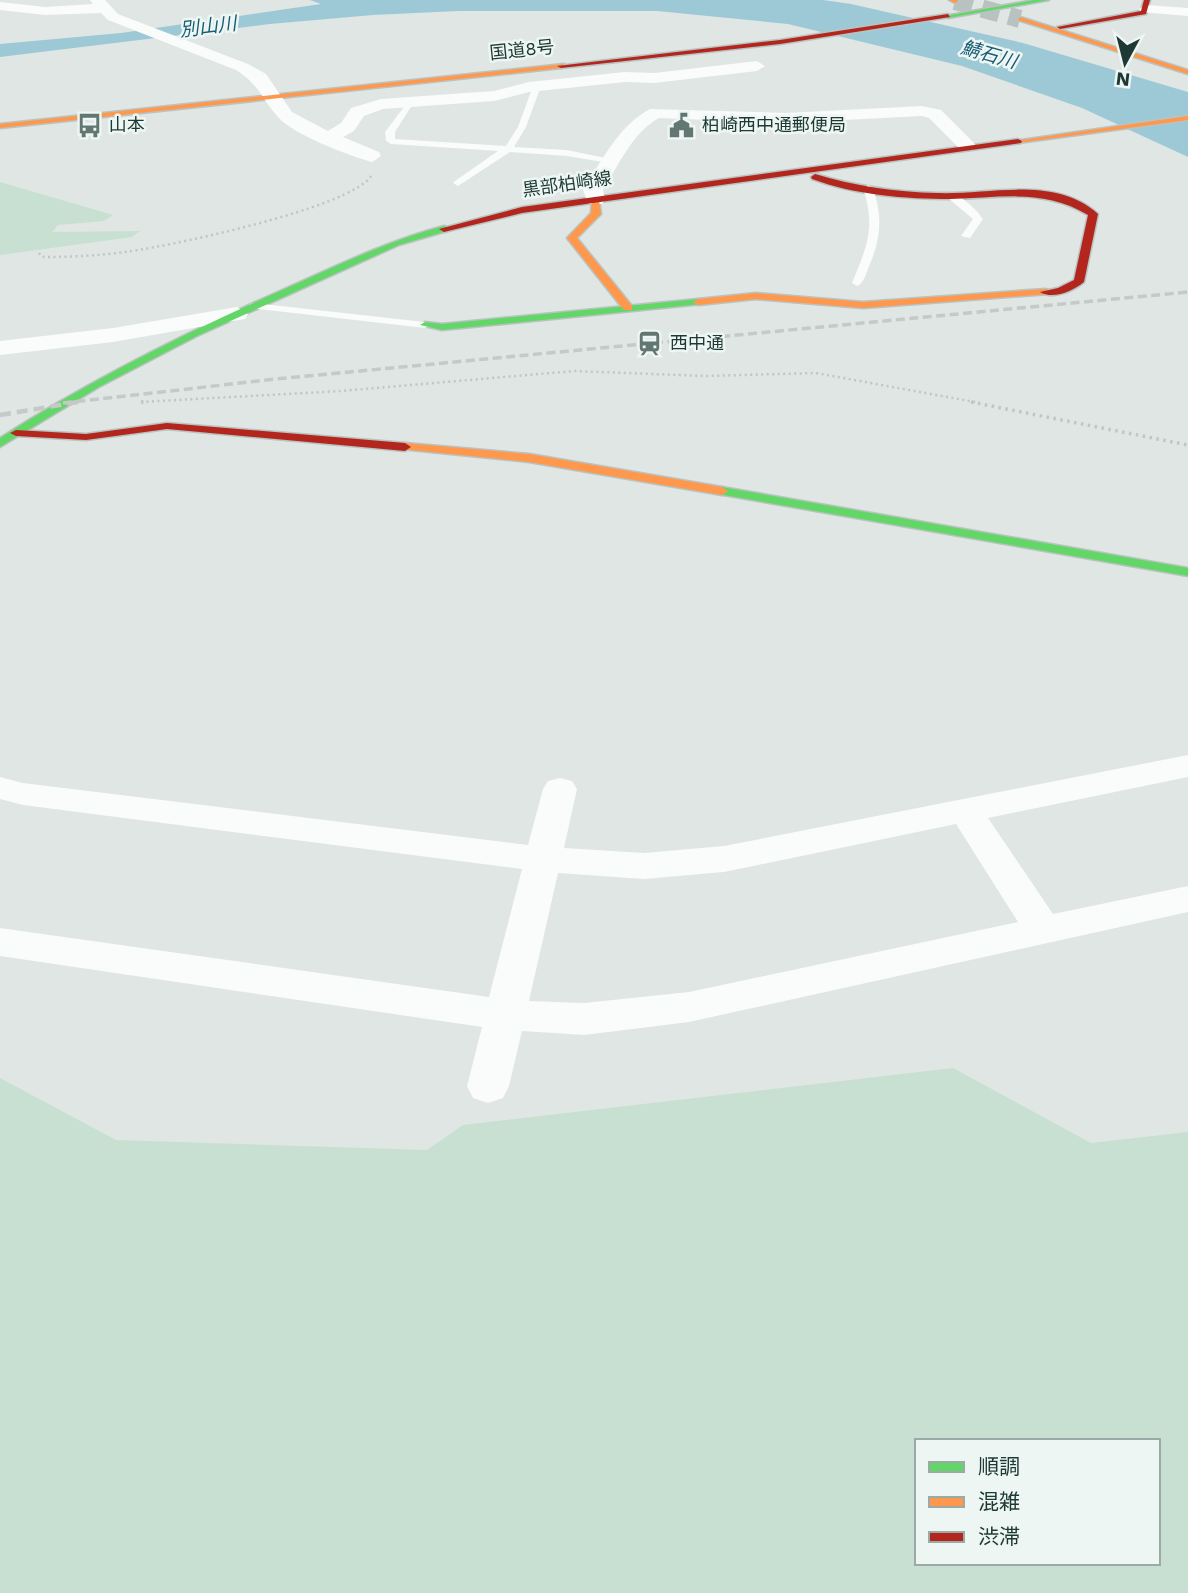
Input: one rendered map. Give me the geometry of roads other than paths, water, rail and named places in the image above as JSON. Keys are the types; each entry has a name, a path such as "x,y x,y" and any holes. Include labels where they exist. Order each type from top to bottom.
{"main road":[{"name":"国道8号","path":"0,126 680,54 792,40 1046,0"},
{"path":"1054,29 1144,13 1147,4"},
{"path":"1020,19 1188,72"},
{"name":"黒部柏崎線","path":"0,443 57,404 117,371 396,243 450,226 522,210 967,146 1188,118"},
{"path":"425,325 442,327 756,296 863,304 1060,291 1079,282 1093,214 1085,206 1069,198 1029,192 951,196 868,188 830,183 805,169"},
{"path":"595,200 596,214 572,238 628,308"},
{"path":"16,433 86,437 167,426 529,458 1188,572"}],"street":[{"path":"0,5 46,11 99,4 125,22 242,67 260,78 276,97 286,116 372,156"},
{"path":"1147,4 1188,12"},
{"path":"329,138 348,127 357,112 366,107 494,96 537,86 625,77 654,78 757,65"},
{"path":"595,200 593,190 646,116 667,112 786,117 922,111 935,114 967,146"},
{"path":"0,348 113,335 246,310"},
{"path":"0,788 23,794 542,859 644,866 723,859 1188,766"},
{"path":"488,1086 560,789"},
{"path":"965,811 1044,931"},
{"path":"0,942 504,1015 584,1019 689,1007 1188,899"}],"lane":[{"path":"509,148 533,103 537,86"},
{"path":"410,102 390,132 391,141 567,153 611,162"},
{"path":"458,183 502,149 509,148"},
{"path":"857,283 878,227 878,213 868,188"},
{"path":"951,196 972,211 978,219 966,236"},
{"path":"246,310 425,325"}],"water":[{"path":"310,0 823,0 851,4 1023,43 1188,92 1188,157 1082,108 962,66 788,24 657,11 458,11 373,15 270,24 0,57 0,44 121,33 321,4"}],"tunnel":[{"path":"955,1 1020,19"}],"railway":[{"path":"63,403 276,379 1188,292"},
{"path":"0,415 78,402"}],"place":[{"name":"山本","path":"89,125"},
{"name":"柏崎西中通郵便局","path":"682,125"},
{"name":"西中通","path":"650,343"}],"water label":[{"name":"別山川","path":"208,26"},
{"name":"鯖石川","path":"989,54"}]}
